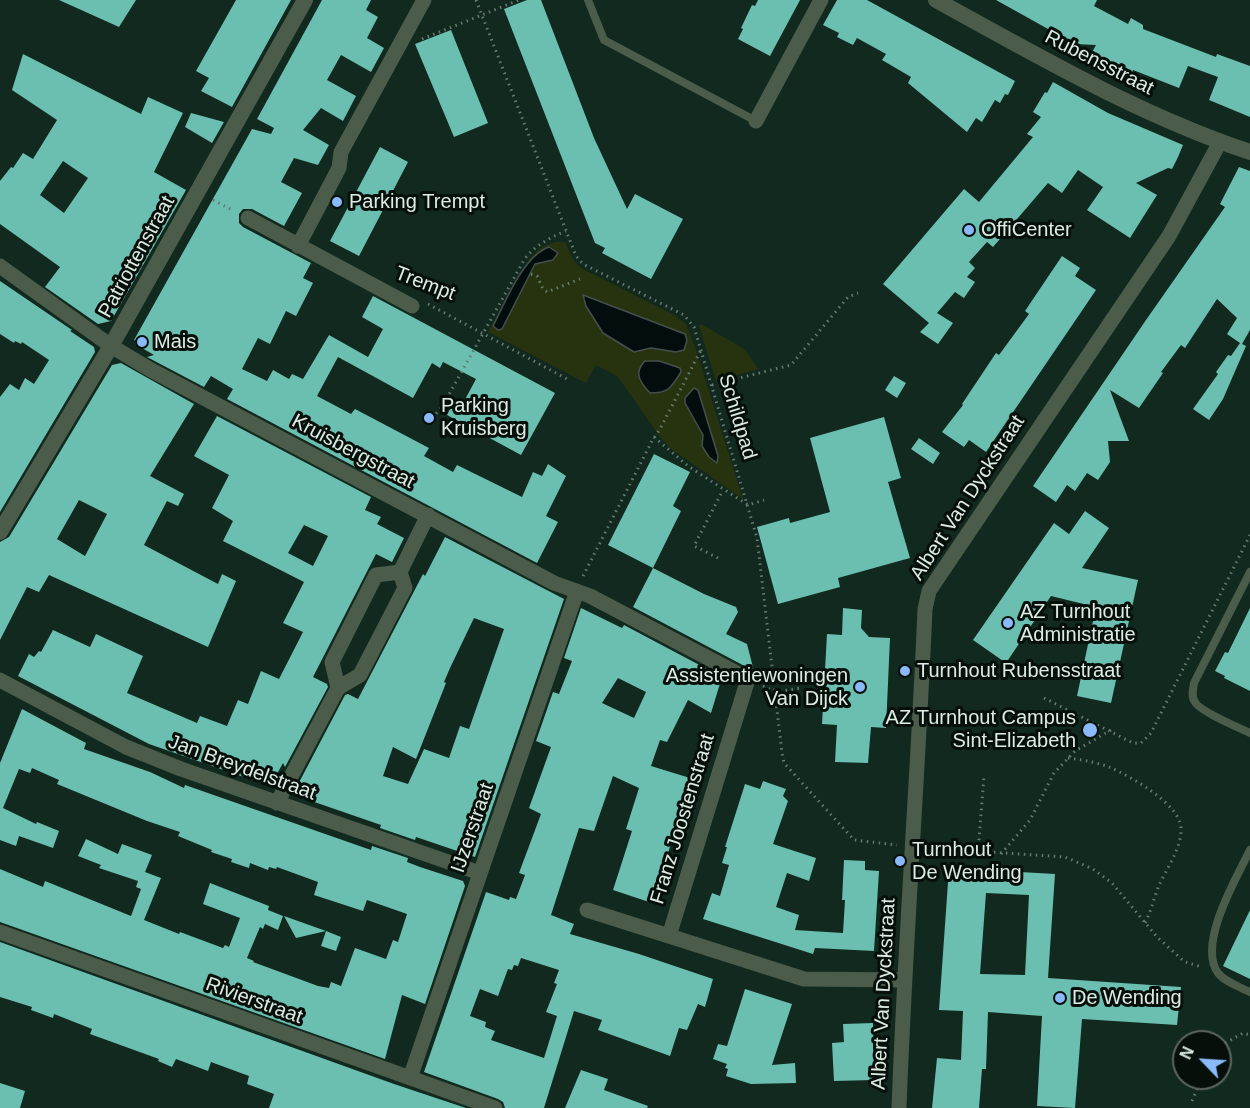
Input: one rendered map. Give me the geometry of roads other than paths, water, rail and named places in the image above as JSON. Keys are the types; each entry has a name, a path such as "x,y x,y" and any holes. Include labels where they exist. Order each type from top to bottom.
{"street":[{"name":"Patriottenstraat","path":"0,532 111,346 305,0"},
{"path":"298,246 339,168 340,152 424,0"},
{"path":"756,121 821,0"},
{"name":"Rubensstraat","path":"936,0 1095,87 1220,142 1250,152"},
{"name":"Albert Van Dyckstraat","path":"899,1108 925,609 930,591 1169,236 1220,142"},
{"name":"Trempt","path":"248,218 412,306"},
{"name":"Kruisbergstraat","path":"0,266 111,346 151,370 428,515 554,584 590,596 748,680"},
{"path":"277,803 338,688 360,675 405,588 399,572 428,515"},
{"path":"338,688 332,662 376,575 399,572"},
{"name":"IJzerstraat","path":"410,1078 577,591"},
{"name":"Jan Breydelstraat","path":"0,680 126,747 181,770 480,873"},
{"name":"Franz Joostenstraat","path":"669,936 748,680"},
{"name":"Franz Joostenstraat","path":"587,910 804,979 904,980"},
{"name":"Rivierstraat","path":"0,932 495,1108"}],"lane":[{"path":"588,0 604,40 756,121"},
{"path":"1250,572 1194,683 1193,694 1195,703 1202,709 1250,733"},
{"path":"1250,850 1219,912 1212,949 1212,961 1218,973 1250,992"}],"place":[{"name":"Parking Trempt","path":"337,202"},
{"name":"OffiCenter","path":"969,230"},
{"name":"Mais","path":"142,342"},
{"name":"Parking Kruisberg","path":"429,418"},
{"name":"AZ Turnhout Administratie","path":"1008,623"},
{"name":"Turnhout Rubensstraat","path":"905,671"},
{"name":"Assistentiewoningen Van Dijck","path":"860,687"},
{"name":"AZ Turnhout Campus Sint-Elizabeth","path":"1090,730"},
{"name":"Turnhout De Wending","path":"900,861"},
{"name":"De Wending","path":"1060,998"}]}
